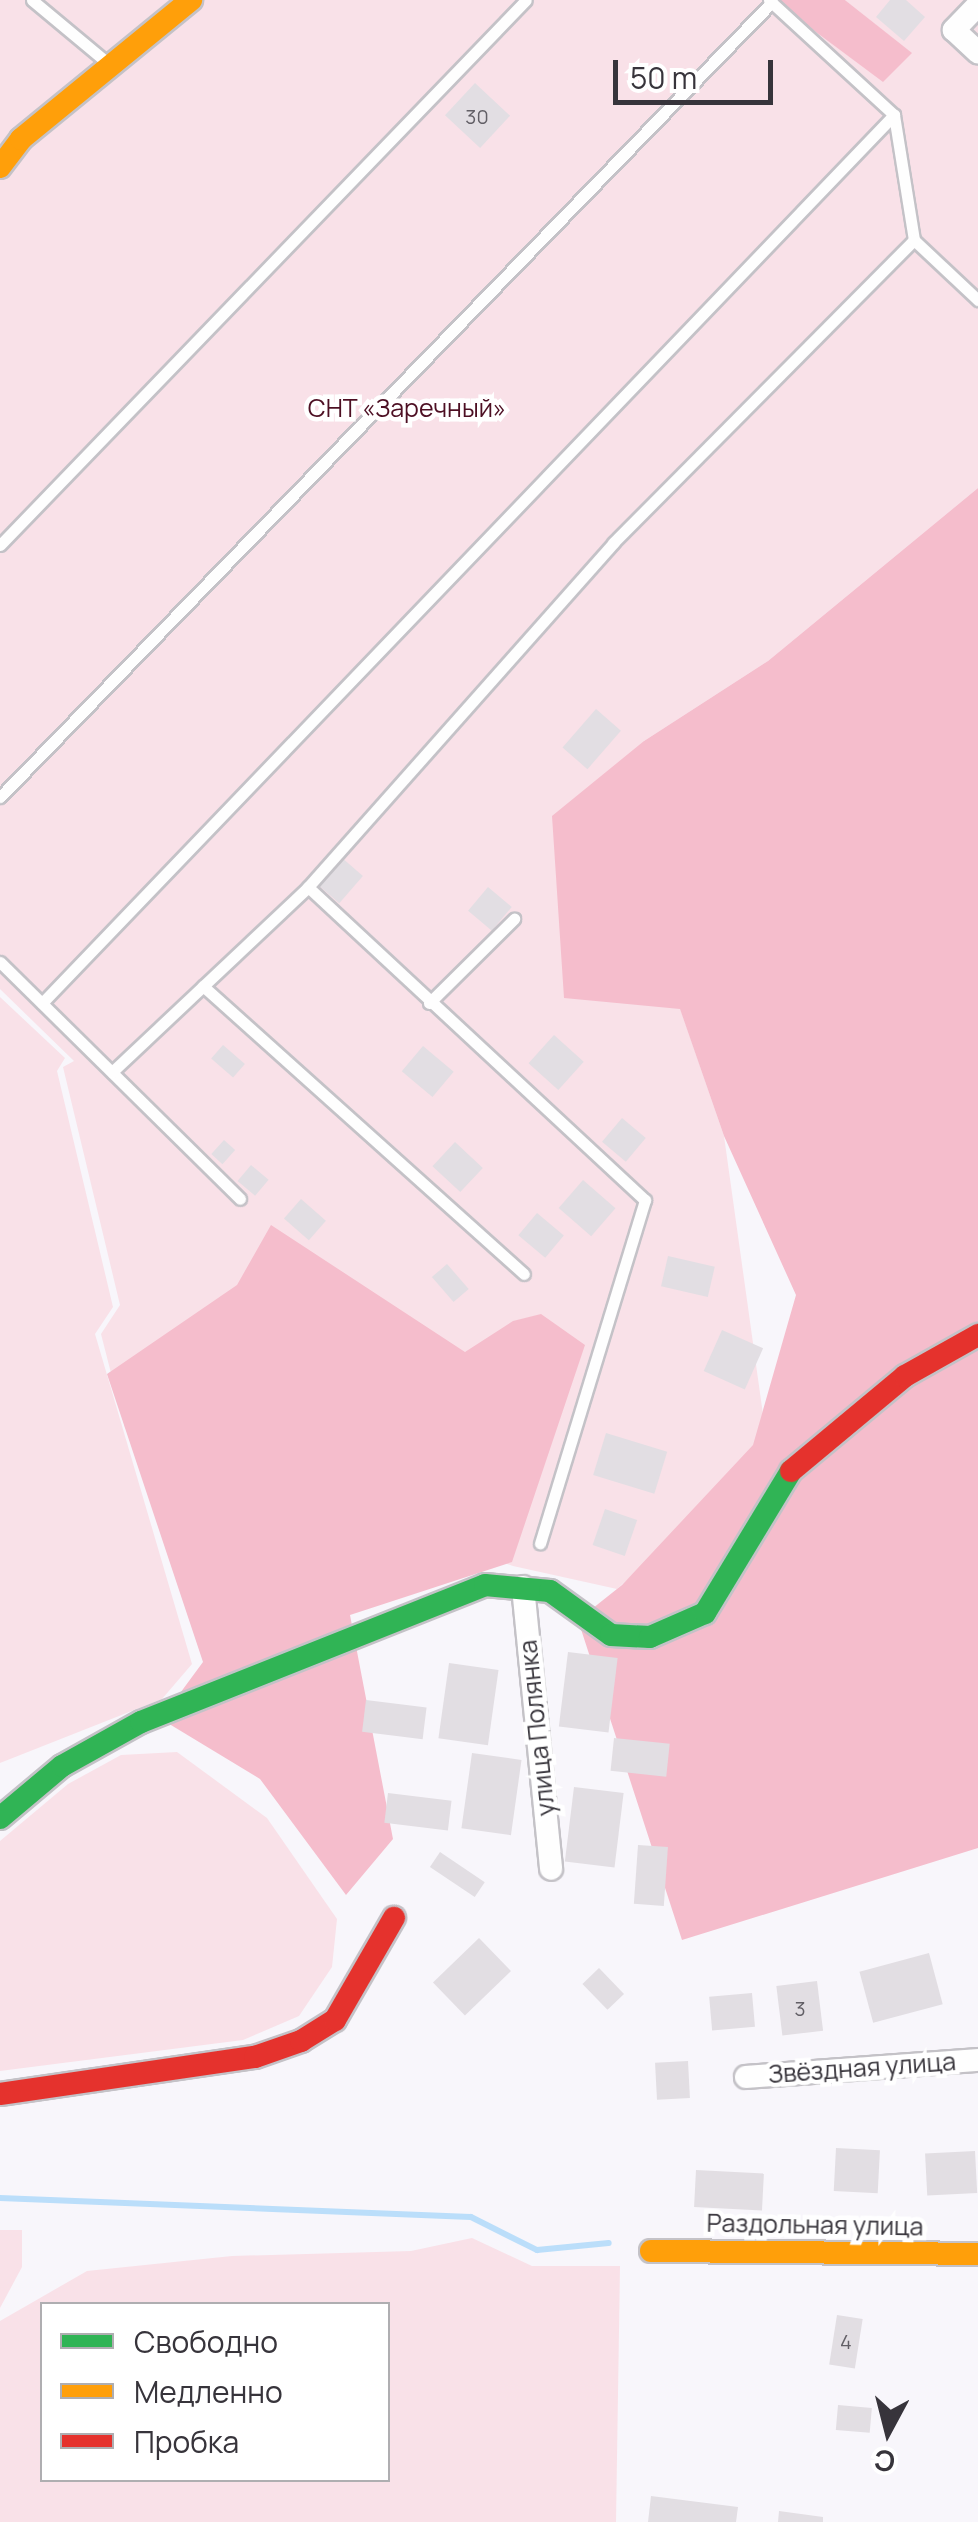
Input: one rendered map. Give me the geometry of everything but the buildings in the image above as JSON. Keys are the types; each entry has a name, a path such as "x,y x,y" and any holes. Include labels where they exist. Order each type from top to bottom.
{"street":[{"path":"0,167 21,139 190,0"},
{"path":"978,5 954,30 978,52"},
{"path":"0,1818 62,1766 141,1722 484,1585 550,1591 611,1636 650,1638 705,1613 796,1461 905,1376 978,1335"},
{"name":"улица Полянка","path":"523,1587 551,1869"},
{"path":"0,2094 255,2057 301,2041 336,2020 394,1918"},
{"name":"Звёздная улица","path":"746,2077 978,2060"},
{"name":"Раздольная улица","path":"651,2251 978,2254"}],"lane":[{"path":"32,0 110,66"},
{"path":"0,545 526,0"},
{"path":"0,796 771,1 894,114 914,240 978,300"},
{"path":"42,1003 894,114"},
{"path":"112,1072 308,887 612,543 914,240"},
{"path":"308,887 645,1200 540,1543"},
{"path":"429,1003 514,918"},
{"path":"0,962 240,1199"},
{"path":"204,986 524,1274"}],"green space":[{"name":"СНТ «Заречный»","path":"0,0 773,0 911,53 845,0 978,0 978,488 768,661 644,741 680,1008 724,1136 768,1450 617,1589 513,1566 125,1428 101,1334 120,1305 63,1067 74,1061 0,989"},
{"path":"0,997 65,1058 57,1071 113,1307 95,1334 192,1664 162,1699 0,1763"},
{"path":"177,1752 267,1818 337,1919 332,1967 299,2016 243,2040 0,2071 0,1841 68,1784 121,1755"},
{"path":"0,2230 22,2230 22,2267 0,2308"},
{"path":"472,2238 532,2266 620,2266 616,2522 0,2522 0,2321 87,2271 232,2256 411,2251"}],"shaded area":[{"path":"773,0 845,0 912,53 883,82"},
{"path":"978,488 978,1848 682,1940 578,1620 622,1585 753,1445 796,1295 724,1136 680,1009 564,998 552,816 644,741 768,661"},
{"path":"271,1225 465,1352 513,1321 541,1314 585,1345 512,1562 350,1615 393,1839 346,1895 260,1779 161,1719 203,1662 107,1374 237,1285"}],"waterway":[{"path":"0,2198 471,2217 537,2250 609,2243"}],"traffic: fast":[{"path":"0,1818 62,1766 141,1722 485,1585 550,1591 611,1635 650,1637 705,1613 791,1471"}],"traffic: slow":[{"path":"0,167 21,139 191,0"},
{"path":"651,2251 978,2254"}],"traffic: jam":[{"path":"791,1471 905,1376 978,1335"},
{"path":"0,2094 255,2057 301,2041 335,2020 394,1918"}]}
